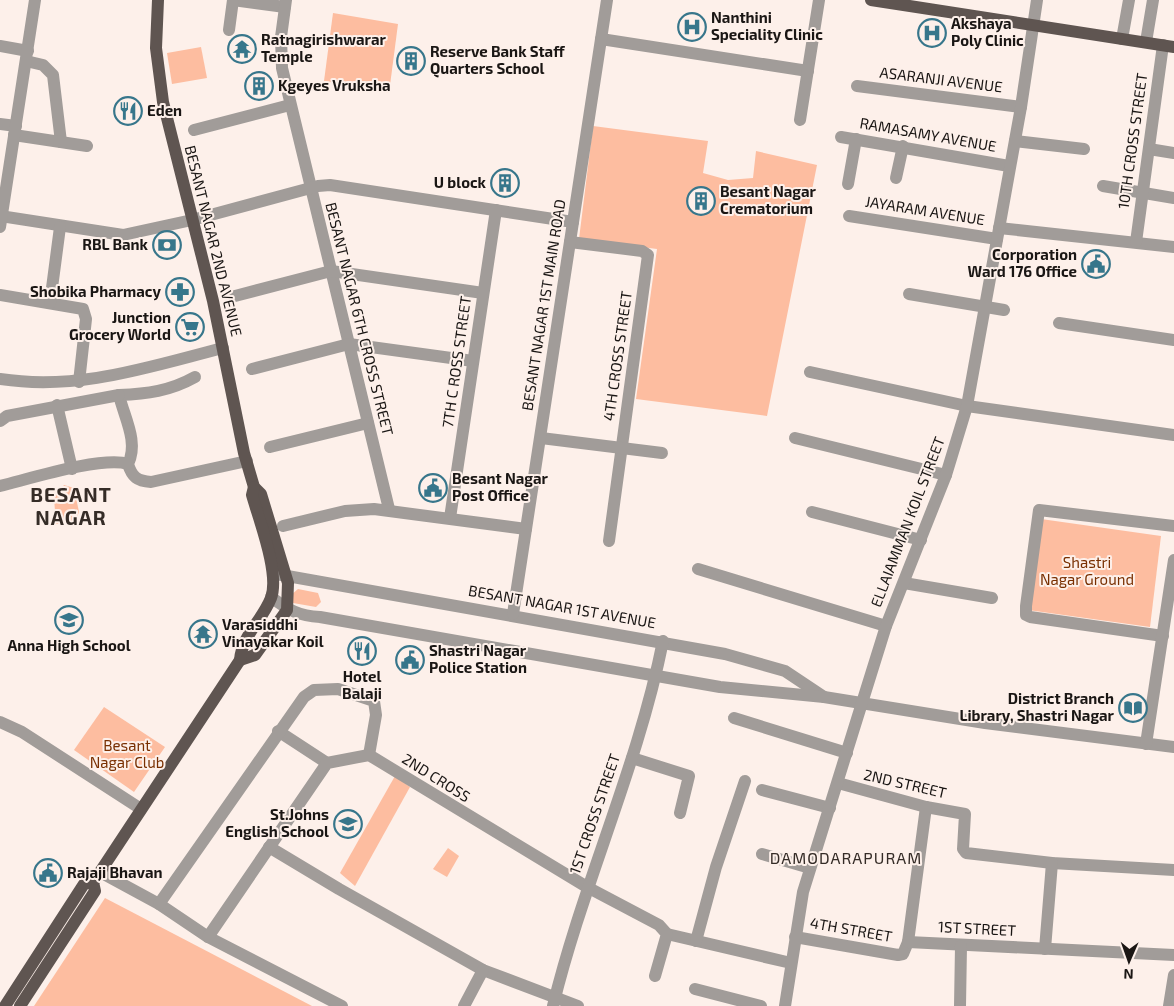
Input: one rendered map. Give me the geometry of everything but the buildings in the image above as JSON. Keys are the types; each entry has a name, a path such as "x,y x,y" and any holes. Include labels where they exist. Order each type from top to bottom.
{"main road":[{"name":"BESANT NAGAR 2ND AVENUE","path":"158,0 156,48 159,83 223,348 240,463 254,487"},
{"path":"871,0 1169,46"},
{"path":"20,1006 94,891 96,877 240,660 241,646 271,597 271,569 252,495 254,487"},
{"path":"240,660 255,655 287,610 286,575 261,494 254,487"},
{"path":"5,1006 84,884 96,877"}],"street":[{"path":"35,0 0,220 123,235 192,220 310,188 330,185 573,222"},
{"path":"228,30 233,0 285,4"},
{"name":"BESANT NAGAR 1ST MAIN ROAD","path":"513,614 607,0"},
{"path":"800,120 819,0"},
{"name":"ELLAIAMMAN KOIL STREET","path":"785,1006 803,892 810,868 848,753 886,626 946,475 967,406 1021,107 1037,0"},
{"path":"1122,39 1129,0"},
{"path":"1146,42 1153,0"},
{"name":"BESANT NAGAR 6TH CROSS STREET","path":"285,4 281,51 290,105 389,510"},
{"path":"601,39 808,71"},
{"path":"0,46 27,56 43,65 53,75 61,142"},
{"name":"10TH CROSS STREET","path":"1136,242 1149,149 1169,46"},
{"name":"ASARANJI AVENUE","path":"857,86 1021,107"},
{"path":"194,130 290,105"},
{"path":"0,124 15,130 61,142 87,146"},
{"name":"RAMASAMY AVENUE","path":"841,137 903,146 1009,166"},
{"path":"848,184 856,139"},
{"path":"1015,141 1084,149"},
{"path":"896,178 903,146"},
{"path":"1149,149 1174,153"},
{"path":"1103,186 1174,198"},
{"name":"7TH C ROSS STREET","path":"450,518 496,210"},
{"name":"JAYARAM AVENUE","path":"848,216 998,234 1136,242 1174,247"},
{"path":"50,303 60,226"},
{"name":"4TH CROSS STREET","path":"570,242 642,251 648,255 609,541"},
{"path":"235,296 331,271 483,293"},
{"path":"909,294 1004,310"},
{"path":"0,295 79,307 86,313 79,382"},
{"path":"1060,323 1174,340"},
{"path":"252,369 349,344 473,361"},
{"path":"0,379 46,383 79,382 223,348"},
{"path":"810,372 967,406 1174,435"},
{"path":"0,421 7,416 56,405 119,395 157,393 179,386 195,377"},
{"path":"119,395 132,443 133,455 128,464"},
{"path":"56,405 72,469"},
{"path":"270,447 368,423"},
{"path":"540,438 662,453"},
{"path":"795,438 946,475"},
{"path":"0,486 72,469 120,461 128,464 133,476 138,480 151,482 240,463"},
{"path":"283,526 351,510 389,510 526,529"},
{"path":"1163,636 1026,615 1040,510 1174,526"},
{"path":"812,512 921,540"},
{"path":"1146,744 1174,560"},
{"name":"BESANT NAGAR 1ST AVENUE","path":"271,569 286,575 513,614 725,654 785,671 824,696"},
{"path":"698,569 886,626"},
{"path":"904,582 992,598"},
{"path":"271,597 287,610 301,616 320,617 656,677 720,687 824,696 985,723 1174,747"},
{"name":"1ST CROSS STREET","path":"554,1002 587,887 632,758 656,677 663,642"},
{"path":"159,904 278,731 304,697 314,690 338,689 374,701 376,715 369,756 327,763 278,731"},
{"path":"734,718 848,753"},
{"path":"0,722 22,732 141,809"},
{"name":"2ND CROSS","path":"369,756 587,887 656,923 667,934"},
{"path":"632,758 689,776 680,813"},
{"path":"208,937 327,763"},
{"path":"696,942 716,867 745,781"},
{"name":"2ND STREET","path":"838,783 926,807 965,814 964,852 1052,863"},
{"path":"762,790 830,808"},
{"path":"908,942 926,807"},
{"path":"270,847 339,889 483,970 554,1002 578,1006"},
{"path":"762,854 810,868"},
{"path":"1045,949 1052,863 1174,870"},
{"path":"96,877 159,904 208,937 342,1006"},
{"path":"655,976 667,934 791,963"},
{"name":"4TH STREET","path":"795,937 901,955 908,942"},
{"name":"1ST STREET","path":"908,942 1174,955"},
{"path":"960,1006 961,946"},
{"path":"464,1006 483,970"},
{"path":"1169,1006 1174,975"},
{"path":"696,989 761,1006"}],"green space":[{"path":"333,13 398,24 389,93 324,81"},
{"path":"201,47 207,78 172,84 167,53"},
{"path":"593,126 708,141 703,173 728,180 753,178 756,151 817,165 767,416 636,399 657,249 579,239"},
{"path":"64,485 74,488 79,512 75,522 56,524 54,498"},
{"name":"Shastri Nagar Ground","path":"1041,519 1161,536 1150,627 1028,610"},
{"path":"298,589 318,593 321,602 316,607 293,603 291,595"},
{"name":"Besant Nagar Club","path":"104,707 165,747 134,792 74,750"},
{"path":"395,776 410,787 355,886 340,873"},
{"path":"448,848 459,856 447,877 433,869"},
{"path":"105,898 312,1006 34,1006"}],"place":[{"name":"Nanthini Speciality Clinic","path":"692,27"},
{"name":"Akshaya Poly Clinic","path":"932,33"},
{"name":"Ratnagirishwarar Temple","path":"242,49"},
{"name":"Reserve Bank Staff Quarters School","path":"411,61"},
{"name":"Kgeyes Vruksha","path":"259,86"},
{"name":"Eden","path":"128,111"},
{"name":"U block","path":"505,183"},
{"name":"Besant Nagar Crematorium","path":"701,201"},
{"name":"RBL Bank","path":"167,245"},
{"name":"Corporation Ward 176 Office","path":"1096,264"},
{"name":"Shobika Pharmacy","path":"180,292"},
{"name":"Junction Grocery World","path":"190,327"},
{"name":"Besant Nagar Post Office","path":"433,488"},
{"name":"Anna High School","path":"69,620"},
{"name":"Varasiddhi Vinayakar Koil","path":"203,634"},
{"name":"Hotel Balaji","path":"362,651"},
{"name":"Shastri Nagar Police Station","path":"410,660"},
{"name":"District Branch Library, Shastri Nagar","path":"1133,708"},
{"name":"St.Johns English School","path":"348,824"},
{"name":"Rajaji Bhavan","path":"48,873"}],"district":[{"name":"BESANT NAGAR","path":"71,506"},
{"name":"DAMODARAPURAM","path":"846,858"}]}
